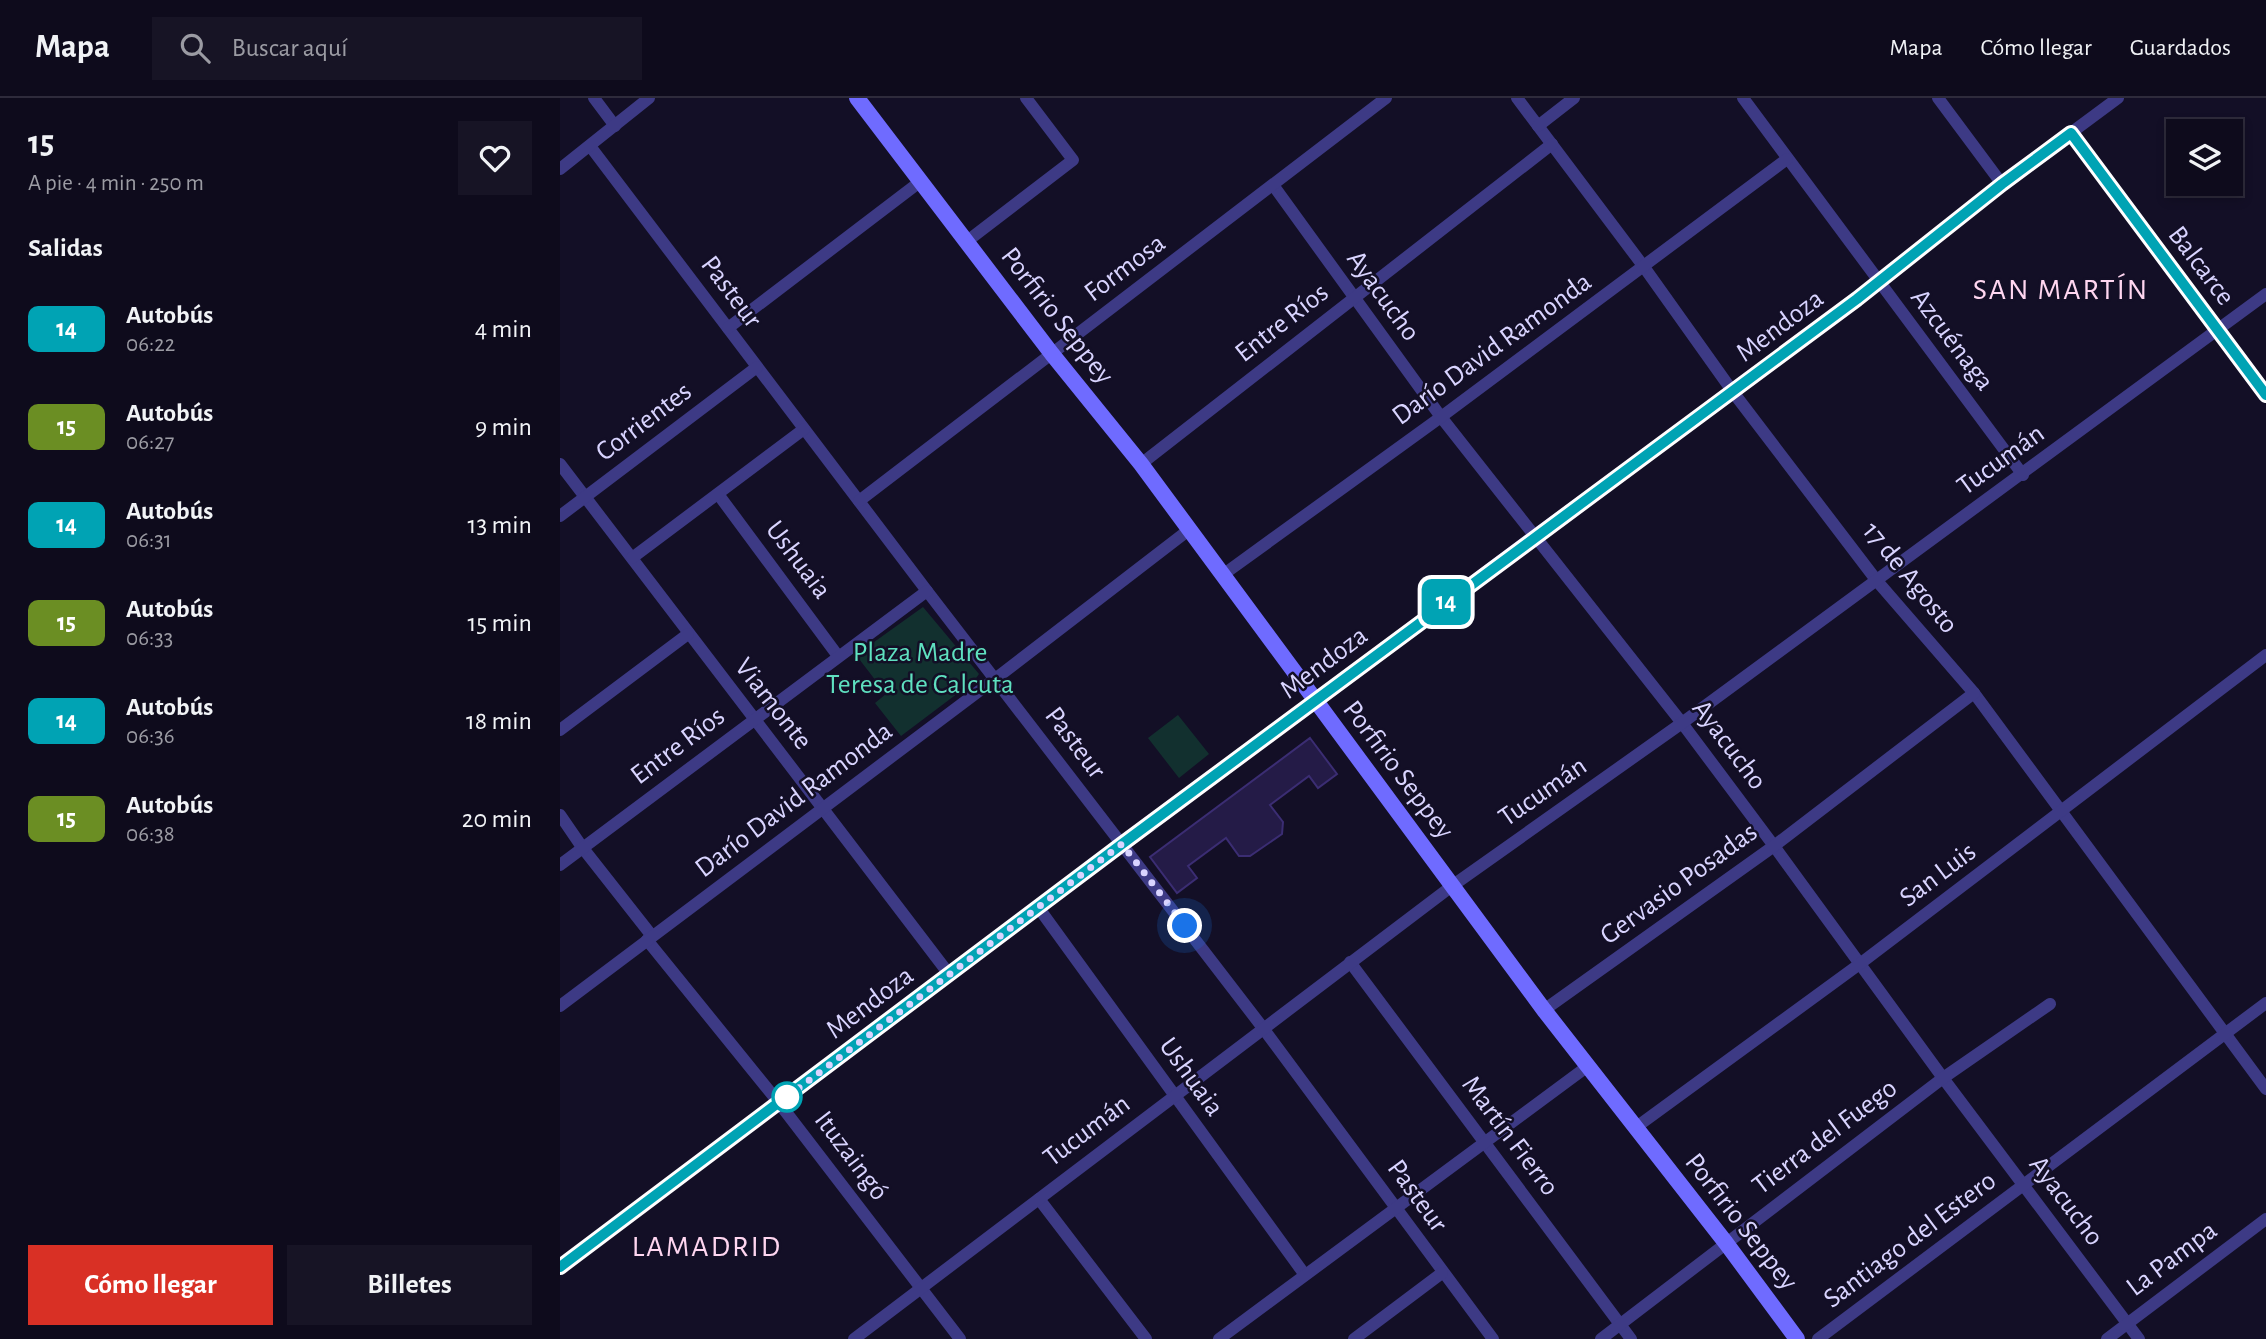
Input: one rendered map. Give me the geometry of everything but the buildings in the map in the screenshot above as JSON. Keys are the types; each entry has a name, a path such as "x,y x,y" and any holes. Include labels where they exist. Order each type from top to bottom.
{"main road":[{"name":"Porfirio Seppey","path":"857,98 1052,354 1190,529 1544,1010 1726,1243 1797,1339"}],"street":[{"path":"594,98 615,126"},
{"path":"560,169 649,98"},
{"path":"966,242 1073,160 1026,98"},
{"name":"Formosa","path":"859,501 1386,98"},
{"name":"17 de Agosto","path":"1517,98 1644,267 1733,392 1877,581 1974,693 2266,1089"},
{"path":"1538,126 1574,98"},
{"name":"Azcuénaga","path":"1743,98 2023,475"},
{"path":"1938,98 2002,184"},
{"name":"Mendoza","path":"560,1267 1122,844 1733,392 2118,98"},
{"name":"Balcarce","path":"2071,133 2266,395"},
{"name":"Entre Ríos","path":"1140,464 1552,144"},
{"name":"Pasteur","path":"590,146 1263,1028 1493,1339"},
{"name":"Darío David Ramonda","path":"1224,574 1441,417 1787,159"},
{"path":"728,328 921,181"},
{"name":"Ayacucho","path":"1273,185 1441,417 1682,723 2139,1339"},
{"name":"Tucumán","path":"854,1339 1452,886 2023,475 2266,294"},
{"name":"Corrientes","path":"560,516 757,367"},
{"path":"632,558 804,429"},
{"name":"Viamonte","path":"560,464 948,974"},
{"name":"Ushuaia","path":"718,494 838,656"},
{"name":"Darío David Ramonda","path":"560,1006 824,809 1190,529"},
{"name":"Entre Ríos","path":"560,865 927,591"},
{"path":"560,730 688,634"},
{"name":"San Luis","path":"1635,1128 1861,963 2266,654"},
{"name":"Gervasio Posadas","path":"1544,1010 1774,846 1974,693"},
{"name":"Ituzaingó","path":"560,815 649,938 960,1339"},
{"name":"Ushuaia","path":"1038,907 1305,1275"},
{"name":"Martín Fierro","path":"1350,962 1631,1339"},
{"name":"Santiago del Estero","path":"1818,1339 2266,1003"},
{"name":"Tierra del Fuego","path":"1601,1339 1943,1078 2050,1004"},
{"path":"1229,1336 1305,1275 1587,1066"},
{"path":"1039,1199 1146,1339"},
{"name":"La Pampa","path":"2107,1339 2266,1219"},
{"path":"1354,1339 1442,1273"}],"green space":[{"name":"Plaza Madre Teresa de Calcuta","path":"923,607 979,674 974,681 901,736 875,703 886,694 856,655"},
{"path":"1178,715 1209,754 1179,778 1148,738"}],"bus line":[{"name":"14","path":"560,1267 1122,844 1857,299 2071,133 2266,395"}],"district":[{"name":"SAN MARTÍN","path":"2061,290"},
{"name":"LAMADRID","path":"707,1247"}],"route":[{"path":"787,1097 783,1100 1122,844 1185,926"}]}
